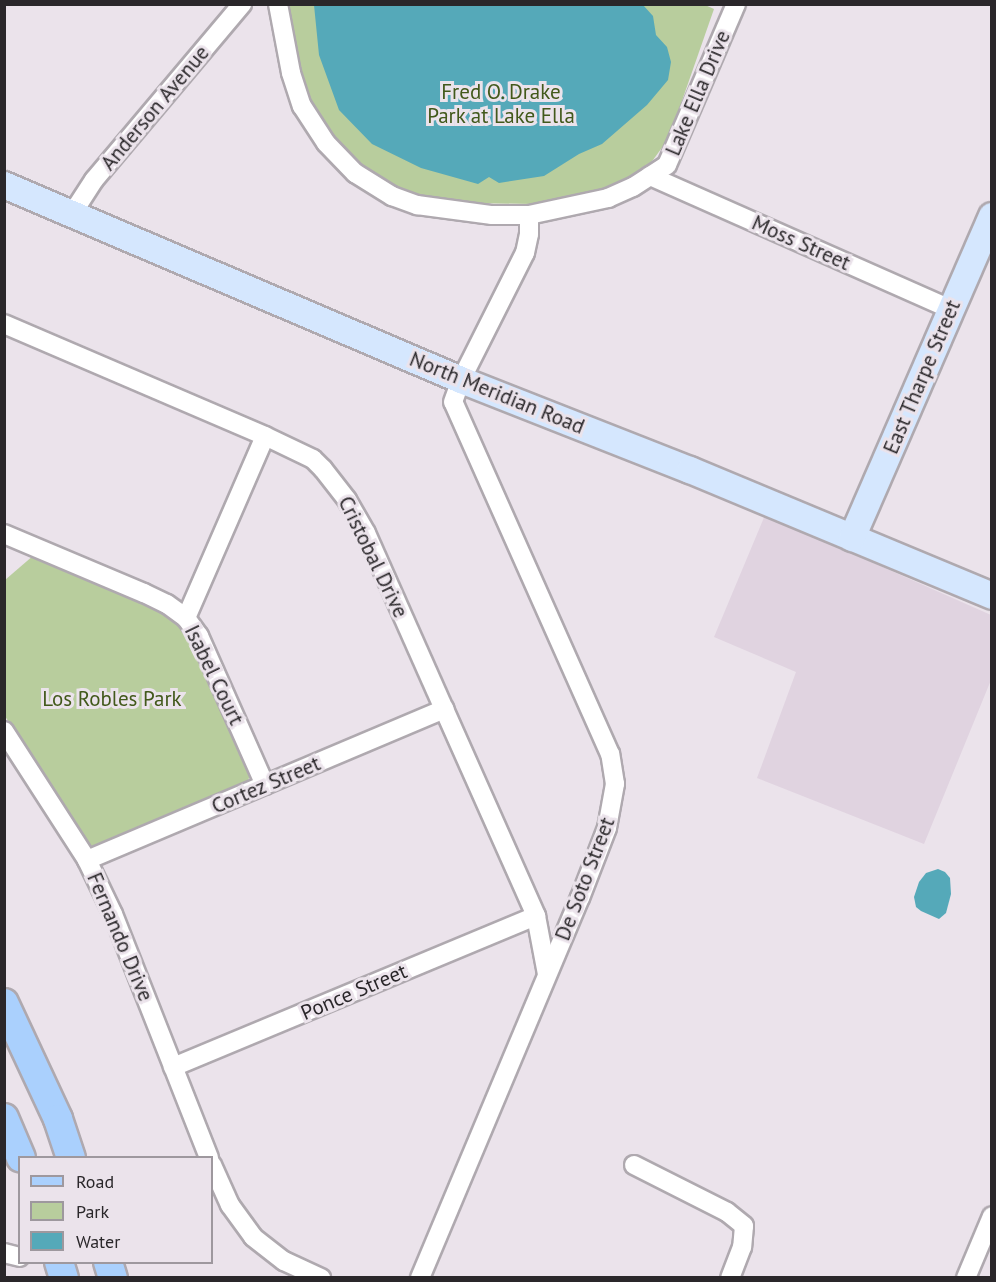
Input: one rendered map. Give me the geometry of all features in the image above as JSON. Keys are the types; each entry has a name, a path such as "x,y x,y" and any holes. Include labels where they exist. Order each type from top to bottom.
{"main road":[{"path":"4,1004 58,1119 70,1156"},
{"path":"4,1118 20,1156"},
{"path":"58,1264 64,1278"}],"street":[{"name":"Anderson Avenue","path":"72,214 94,180 242,4"},
{"name":"Lake Ella Drive","path":"278,4 291,73 302,106 326,143 355,173 392,196 417,205 492,215 529,214 608,198 667,165 736,4"},
{"name":"Moss Street","path":"650,176 952,310"},
{"name":"North Meridian Road","path":"4,185 461,380 690,470 992,596"},
{"name":"De Soto Street","path":"420,1278 607,828 615,776 610,754 453,402 461,380 525,253 529,234 529,214"},
{"name":"East Tharpe Street","path":"852,538 992,216"},
{"name":"Cristobal Drive","path":"4,324 266,436 313,459 347,500 366,533 536,916 547,974"},
{"path":"186,618 266,436"},
{"name":"Isabel Court","path":"4,534 144,593 167,604 186,618 199,636 265,785"},
{"name":"Cortez Street","path":"87,860 444,709"},
{"name":"Fernando Drive","path":"4,731 87,860 113,914 208,1156"},
{"name":"Ponce Street","path":"173,1067 536,916"},
{"path":"634,1165 727,1212 744,1226 742,1247 730,1278"},
{"path":"213,1167 230,1205 253,1237 276,1256 321,1278"},
{"path":"966,1278 992,1216"}],"shaded area":[{"path":"765,515 991,615 991,680 924,844 757,778 796,672 714,637"}],"green space":[{"name":"Fred O. Drake Park at Lake Ella","path":"703,4 714,9 669,138 653,160 640,172 619,184 532,204 470,203 426,198 391,186 355,163 330,134 302,87 288,5"},
{"name":"Los Robles Park","path":"34,555 156,605 187,629 251,770 247,785 96,852 86,849 5,716 5,580"}],"water":[{"name":"Fred O. Drake Park at Lake Ella","path":"314,5 643,5 653,16 656,35 667,47 671,62 668,80 647,105 602,144 579,154 544,176 499,183 489,177 478,184 421,168 372,144 339,110 319,55"},
{"path":"938,869 950,878 951,894 946,913 939,919 916,907 914,897 919,882 926,873"}]}
